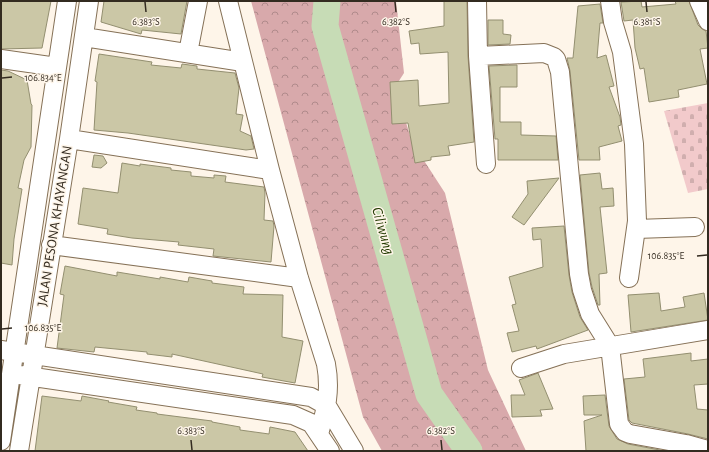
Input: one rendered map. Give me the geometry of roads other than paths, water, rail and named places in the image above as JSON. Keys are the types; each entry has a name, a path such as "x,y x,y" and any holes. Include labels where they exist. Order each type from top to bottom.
{"street":[{"name":"JALAN PESONA KHAYANGAN","path":"1,441 8,351 43,160 67,1"},
{"name":"JALAN PESONA KHAYANGAN","path":"19,451 64,162 69,139 89,1"},
{"path":"188,53 198,1"},
{"path":"228,1 270,170 299,278 326,364 328,388 327,406 319,434"},
{"path":"476,1 478,56 486,164"},
{"path":"610,1 613,22 622,52 634,144 637,221 629,278"},
{"path":"699,1 708,21"},
{"path":"84,37 243,62"},
{"path":"478,56 544,53 554,57 559,64 579,274 582,290 590,314 610,346 618,417 622,428 630,434 686,444 708,450"},
{"path":"1,59 57,67"},
{"path":"69,139 270,170"},
{"path":"43,160 64,162"},
{"path":"636,229 695,227"},
{"path":"51,245 299,278"},
{"path":"521,368 564,354 708,330"},
{"path":"8,351 310,397 327,406 354,451"},
{"path":"6,372 31,377 293,415 311,423 330,451"}],"waterway":[{"name":"Ciliwung","path":"327,1 325,26 429,394 469,451"}]}
